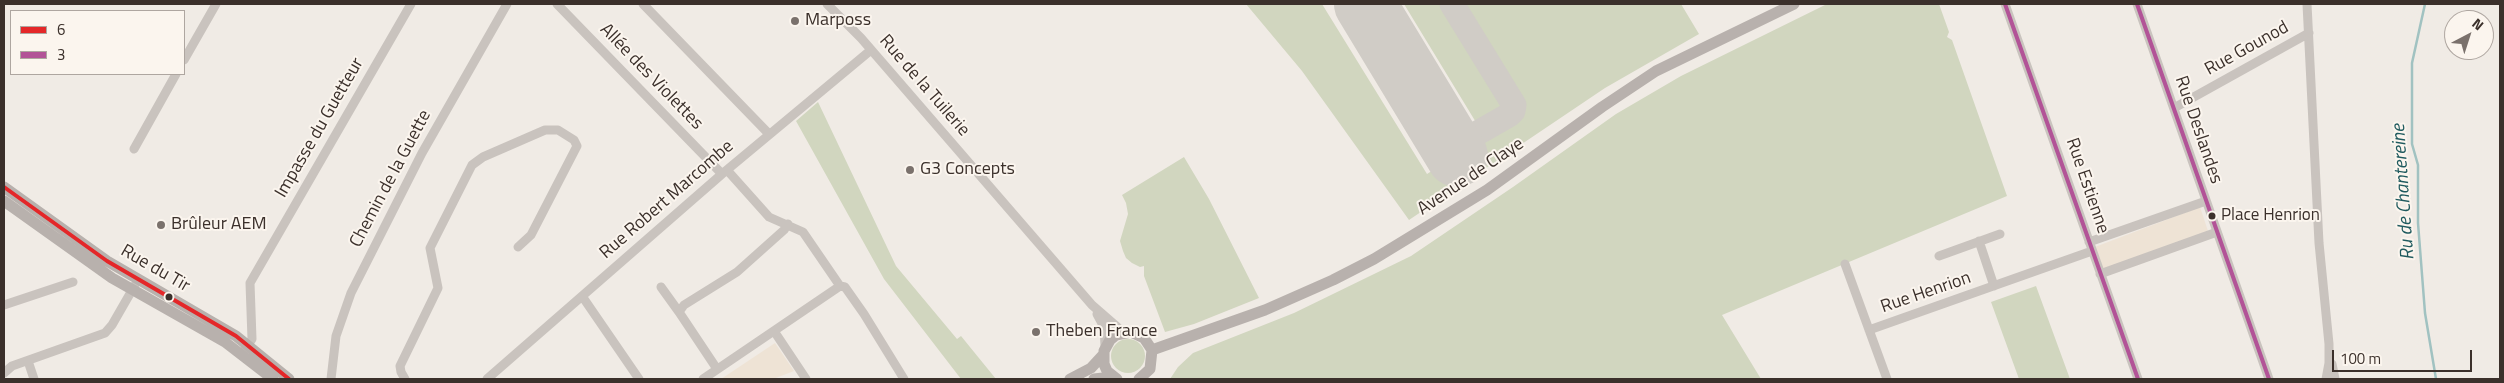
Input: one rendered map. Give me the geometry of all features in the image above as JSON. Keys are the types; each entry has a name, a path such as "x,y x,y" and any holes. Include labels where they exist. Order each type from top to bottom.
{"main road":[{"name":"Avenue de Claye","path":"1152,350 1265,310 1333,280 1374,258 1487,190 1602,107 1656,72 1794,4"},
{"name":"Rue du Tir","path":"4,187 101,257 135,285 214,335 245,349 289,379"},
{"name":"Rue du Tir","path":"4,201 98,268 135,285"},
{"path":"1070,379 1091,368 1110,340 1123,332 1131,332 1144,338 1152,350 1152,363 1141,379"},
{"name":"Rue du Tir","path":"245,349 273,379"},
{"path":"1104,351 1104,364 1115,378"},
{"path":"1094,379 1115,378"}],"street":[{"path":"185,58 216,4"},
{"name":"Impasse du Guetteur","path":"245,349 252,339 250,283 411,4"},
{"name":"Chemin de la Guette","path":"331,379 336,336 350,293 422,153 507,4"},
{"name":"Allée des Violettes","path":"557,4 769,217 803,232 840,286 845,287 864,314 904,379"},
{"path":"643,4 769,134"},
{"name":"Rue de la Tuilerie","path":"826,4 872,50 1092,305 1123,332"},
{"name":"Rue Estienne","path":"2005,4 2138,379"},
{"name":"Rue Deslandes","path":"2137,4 2269,379"},
{"path":"2307,4 2319,243 2329,363 2326,379"},
{"name":"Rue Gounod","path":"2174,108 2309,33"},
{"name":"Rue Robert Marcombe","path":"487,379 769,134 872,50"},
{"path":"134,149 175,75"},
{"path":"405,379 400,366 438,288 430,248 472,165 483,157 545,130 558,130 574,140 577,146 531,235 518,247"},
{"path":"2091,247 2206,201"},
{"path":"679,312 684,305 704,291 715,288 737,272 784,230 788,224"},
{"path":"2100,274 2217,232"},
{"name":"Rue Henrion","path":"1939,256 2000,234"},
{"name":"Rue Henrion","path":"1979,241 1994,286"},
{"name":"Rue Henrion","path":"1869,330 1994,286 2091,247"},
{"path":"1846,264 1887,379"},
{"path":"4,305 72,282"},
{"path":"4,373 12,366 105,333 112,325 135,285"},
{"path":"703,379 840,286"},
{"path":"661,287 717,369"},
{"path":"582,296 639,379"},
{"name":"Rue de la Tuilerie","path":"1092,305 1104,327 1104,351"},
{"path":"774,331 806,379"},
{"path":"2328,344 2335,379"},
{"path":"28,361 34,379"}],"green space":[{"path":"1246,4 1322,4 1427,174 1521,114 1520,97 1462,4 1681,4 1699,34 1605,88 1409,220 1302,71"},
{"path":"1404,4 1444,4 1506,105 1477,124"},
{"path":"1827,4 1939,4 1949,32 1947,37 1952,40 2007,196 1722,315 1761,379 1170,379 1178,367 1193,353 1294,313 1411,256 1616,114 1681,76"},
{"path":"818,102 896,266 957,339 961,336 996,379 961,379 884,279 796,121"},
{"path":"1184,157 1209,199 1259,298 1194,324 1165,332 1144,276 1144,266 1140,267 1132,263 1126,258 1123,251 1120,241 1128,214 1122,195"},
{"path":"2036,286 2070,379 2019,379 1991,302"},
{"path":"1128,339 1140,344 1145,356 1140,368 1128,373 1116,368 1111,356 1116,344"}],"shaded area":[{"name":"Place Henrion","path":"2200,207 2208,231 2103,270 2095,247"},
{"path":"775,343 794,371 773,379 721,379"}],"waterway":[{"name":"Ru de Chantereine","path":"2425,4 2412,63 2412,144 2418,165 2418,223 2425,313 2436,379"}],"taxiway":[{"path":"1451,148 1509,115 1513,111 1514,105 1452,4"}],"runway":[{"path":"1365,4 1457,156"}],"transit line":[{"name":"3","path":"2005,4 2138,379"},
{"name":"3","path":"2137,4 2269,379"},
{"name":"6","path":"4,187 107,261 236,336 289,379"}],"place":[{"name":"Marposs","path":"795,21"},
{"name":"G3 Concepts","path":"910,170"},
{"name":"Place Henrion","path":"2212,216"},
{"name":"Brûleur AEM","path":"161,225"},
{"name":"Theben France","path":"1036,332"}]}
